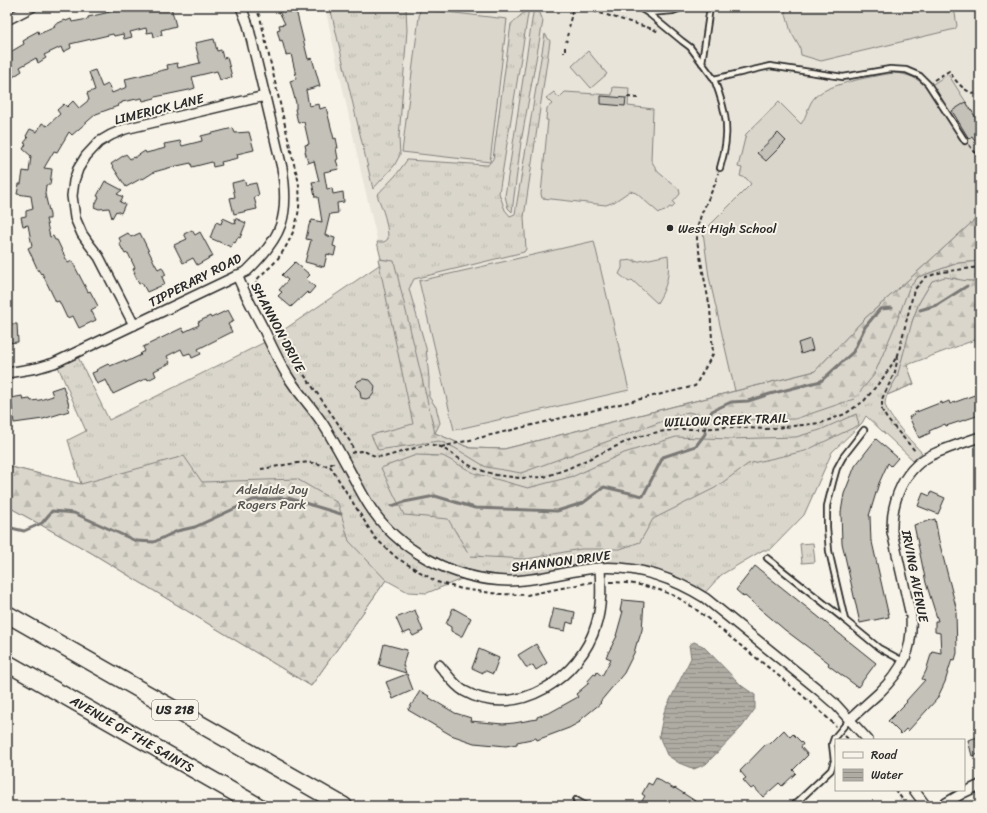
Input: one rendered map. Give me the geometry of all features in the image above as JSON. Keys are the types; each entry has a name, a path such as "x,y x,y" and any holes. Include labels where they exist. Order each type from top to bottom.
{"highway":[{"name":"US 218","path":"7,614 344,806"},
{"name":"AVENUE OF THE SAINTS","path":"7,663 258,806"}],"street":[{"path":"7,20 32,7"},
{"name":"TIPPERARY ROAD","path":"7,373 37,368 54,363 247,271 268,249 278,232 285,210 285,189 282,168 248,25 241,7"},
{"name":"LIMERICK LANE","path":"134,324 100,257 82,234 76,218 72,196 74,181 78,169 86,156 99,142 125,129 265,96"},
{"name":"SHANNON DRIVE","path":"237,275 287,376 323,424 368,502 381,521 398,538 416,552 447,569 469,576 492,580 533,580 583,569 622,568 658,575 686,586 702,596 820,691 867,739"},
{"name":"IRVING AVENUE","path":"849,720 892,679 904,661 910,643 912,630 911,616 892,532 892,519 896,498 905,479 924,460 935,453 980,437"},
{"path":"439,665 458,687 474,696 488,700 503,701 516,699 547,688 570,670 590,643 600,611 600,568"},
{"path":"941,806 963,792 980,785"},
{"path":"915,791 926,806"}],"lane":[{"path":"638,7 648,13 690,46 714,78 725,108 726,120 727,138 720,168"},
{"path":"648,13 673,11 684,7"},
{"path":"702,62 710,7"},
{"path":"714,78 770,66 843,77 890,69 906,70 920,76 928,84 965,141"},
{"path":"845,620 829,551 827,506 838,468 844,457 864,430"},
{"path":"767,558 879,648 904,661"},
{"path":"793,806 831,770 834,761 832,744 834,738 849,720"},
{"path":"576,800 586,806"}],"path":[{"path":"580,7 653,29 661,34"},
{"path":"569,27 571,14"},
{"path":"928,84 949,71 963,88 974,94 980,95"},
{"path":"627,97 638,98"},
{"path":"965,141 980,158"},
{"path":"441,447 695,386 713,354 710,308 697,241 697,229 720,168"},
{"name":"WILLOW CREEK TRAIL","path":"916,452 887,419 882,410 882,399 895,372 914,290 926,277 942,272 980,266"},
{"name":"WILLOW CREEK TRAIL","path":"256,281 298,366 351,443 354,452 360,450 375,456 384,457 429,444 441,447 474,468 496,475 520,478 544,477 567,469 634,438 658,432 680,429 726,427 766,429 821,423 845,414 864,401 883,378 898,355"},
{"path":"262,469 313,462 322,466 330,466 375,538 397,558 437,582 462,589 499,594 527,595 580,584 621,582 651,588 679,599 792,686 816,706 848,739"},
{"path":"896,791 908,806"}],"shaded area":[{"name":"West High School","path":"325,7 977,7 980,20 980,215 815,371 504,449 470,448 422,428 361,172"}],"green space":[{"path":"330,7 406,7 407,30 399,138 400,155 394,166 373,189"},
{"path":"534,7 538,8 543,21 521,142 512,212 508,208 505,196"},
{"path":"784,7 954,7 957,26 955,29 821,61 801,55 800,48 791,32"},
{"name":"Adelaide Joy Rogers Park","path":"529,8 499,193 505,210 510,216 515,214 545,34 550,41 524,217 526,249 524,252 414,279 409,289 426,348 429,397 436,407 440,423 435,433 470,448 504,449 882,354 909,288 918,277 958,263 980,261 980,281 961,281 955,278 932,281 919,303 912,322 907,365 914,384 887,395 886,397 885,404 890,415 922,453 913,460 866,416 862,423 832,452 804,515 770,550 763,550 721,575 702,596 622,568 533,579 469,576 427,593 408,592 386,580 311,686 90,552 7,506 7,466 81,484 68,440 86,431 56,362 76,353 109,420 269,340 382,263 394,262 381,259 377,242 384,242 388,239 388,233 385,217 377,195 396,175 407,160 488,165 493,159 511,24"},
{"path":"420,9 507,19 490,162 402,152"},
{"path":"588,51 607,74 591,88 572,66"},
{"path":"894,73 912,77 927,88 948,74 980,124 980,215 864,319 815,371 735,391 709,277 703,232 751,184 746,178 740,176 742,168 738,167 746,134 779,102 801,124 813,100 822,92 841,84"},
{"path":"613,87 629,88 628,106 653,109 651,160 658,172 679,189 680,194 673,202 675,205 672,208 670,207 659,213 636,193 630,191 614,202 606,205 542,198 541,194 548,120 546,120 547,108 552,104 546,98 554,92 559,98 565,92 612,95"},
{"path":"980,215 980,261 958,263 918,277 909,288 874,375 854,399 795,419 722,420 688,412 521,473 486,467 455,448 439,441 378,450 371,435 413,424 378,259 394,261 435,433 470,448 504,449 815,371 864,319"},
{"path":"594,241 629,390 454,430 419,281"},
{"path":"668,255 669,268 667,280 657,303 632,280 629,282 619,274 622,268 622,261 635,260 635,262"},
{"path":"945,277 966,281 980,281 980,338 907,365 914,384 887,395 897,377 912,322 919,303 932,281"},
{"path":"856,414 859,425 805,451 748,464 715,488 653,519 640,542 620,549 581,549 527,559 470,556 448,519 404,515 381,468 416,455 443,456 474,473 528,488 574,476 624,453 676,437 729,439 796,437 820,430"},
{"path":"184,456 202,482 297,479 338,503 349,541 386,580 311,686 90,552 7,506 7,466 81,484"},
{"path":"813,543 815,562 802,563 800,544"}],"water":[{"path":"694,642 703,646 742,686 755,695 755,709 742,727 706,764 694,769 679,763 667,755 659,736 664,712 691,658 689,645"}],"building":[{"path":"132,7 171,7 176,26 161,30 162,35 154,37 153,32 147,33 146,28 130,32 132,37 124,39 123,34 114,36 113,34 70,44 71,48 63,52 61,47 44,55 46,58 38,63 36,58 20,67 22,71 7,81 7,54 24,44 23,41 28,38 27,37 38,31 39,34 55,27 54,25 65,20 71,19 72,22 88,19 88,17"},
{"path":"277,7 295,7 308,59 312,58 320,86 306,90 309,106 319,104 320,109 326,107 334,139 336,138 338,148 336,148 338,159 336,160 339,169 324,172 327,189 332,188 333,194 343,192 344,202 337,203 338,213 330,214 325,235 335,238 333,246 336,247 334,256 327,254 324,267 305,262 311,240 306,239 309,225 312,220 322,222 318,197 315,197 312,182 319,181 314,161 308,163 305,145 309,144 304,122 298,123 295,109 296,103 290,81 296,79 295,71 291,54 286,55 282,40 280,41 277,30 280,29 279,25 285,24"},
{"path":"214,39 217,51 221,50 223,58 227,57 232,77 220,80 217,71 192,77 195,88 143,101 142,98 122,102 117,105 118,106 96,114 72,135 69,132 57,152 54,151 44,168 52,169 50,185 46,185 45,194 50,215 50,219 46,219 50,237 53,236 55,240 57,240 68,263 72,261 88,292 90,291 98,306 91,310 96,320 79,328 73,316 67,318 59,301 56,302 42,273 41,274 37,268 28,248 32,246 28,225 23,226 21,217 26,216 26,211 33,209 31,196 17,194 19,184 21,184 23,171 29,172 31,156 23,149 26,144 24,143 28,138 26,136 30,129 37,132 42,123 47,126 60,114 57,110 64,104 67,107 73,101 79,108 89,100 87,93 95,90 89,72 95,70 102,87 108,84 112,93 127,87 125,79 168,69 167,65 177,63 178,68 200,63 195,43"},
{"path":"601,96 626,98 625,106 601,104"},
{"path":"966,102 980,124 980,136 974,140 972,137 969,139 952,111"},
{"path":"233,128 235,133 249,132 254,150 237,154 238,158 221,162 222,165 213,167 212,162 192,167 191,163 172,167 154,172 126,187 111,164 126,154 130,159 145,151 146,153 165,148 164,144 180,141 182,146 202,141 201,136"},
{"path":"778,133 786,141 766,161 757,153"},
{"path":"244,180 246,185 256,183 259,195 254,197 257,209 234,214 230,198 235,197 232,183"},
{"path":"105,181 122,190 117,194 123,197 120,202 125,204 121,213 116,211 112,218 109,208 99,209 94,207 99,197 97,196"},
{"path":"223,218 236,224 235,218 246,223 240,238 238,237 235,243 233,242 231,247 210,238 216,222 221,224"},
{"path":"192,230 195,235 200,232 213,256 197,265 193,258 183,263 174,245 187,239 184,234"},
{"path":"128,233 131,237 140,233 158,269 162,267 166,275 162,277 165,284 147,292 142,283 139,284 133,269 135,268 128,253 125,254 119,243 121,242 119,238"},
{"path":"295,262 310,275 306,279 315,287 309,294 307,292 291,307 278,296 282,292 279,290 288,280 282,275"},
{"path":"228,310 234,321 228,324 232,332 198,349 201,354 192,358 190,353 184,355 181,349 167,356 170,363 154,371 156,376 148,380 147,378 113,394 106,380 97,384 92,373 97,371 96,370 108,364 110,366 125,360 126,362 141,355 140,354 145,351 143,347 182,328 184,332 199,325 198,322 210,316 211,318"},
{"path":"7,324 17,324 18,342 7,343"},
{"path":"810,339 813,350 801,354 798,343"},
{"path":"363,379 370,380 375,386 374,393 371,397 366,399 361,398 360,391 355,386 358,381"},
{"path":"63,386 69,405 69,411 43,419 14,423 11,398 22,396 23,400 40,400 53,396 51,390"},
{"path":"980,393 980,415 946,426 945,424 929,431 930,433 919,438 909,417 915,414 914,413 942,402 942,404 949,401 950,404"},
{"path":"876,439 898,458 891,466 888,463 879,483 869,516 871,542 889,617 860,623 842,543 841,512 844,494 855,466"},
{"path":"931,492 945,498 938,514 918,506 923,493 930,496"},
{"path":"935,519 939,541 957,611 957,653 955,660 952,659 945,682 937,699 908,731 906,729 901,734 888,721 907,702 906,701 925,680 922,679 932,651 941,653 940,633 935,632 935,621 938,621 926,583 914,525"},
{"path":"755,566 876,663 858,687 828,665 829,663 785,630 736,590"},
{"path":"623,600 644,602 642,630 634,653 624,673 600,702 601,703 579,721 580,722 569,728 537,740 536,738 506,746 474,743 451,735 408,710 420,691 455,713 471,718 470,721 503,724 514,723 537,719 537,717 551,712 578,697 576,694 589,683 587,682 594,674 596,675 597,672 602,676 611,659 606,657 617,636 623,611 620,611"},
{"path":"453,608 471,618 462,636 451,631 451,627 446,624"},
{"path":"554,608 575,612 573,624 567,622 565,631 549,628"},
{"path":"415,610 423,631 413,636 410,631 403,634 396,618"},
{"path":"384,644 407,650 403,665 406,673 379,665"},
{"path":"536,644 547,663 536,670 533,665 526,667 518,655"},
{"path":"479,649 499,658 493,674 486,671 483,671 483,673 472,668"},
{"path":"407,674 413,690 393,699 386,682"},
{"path":"784,730 790,737 793,734 803,744 801,747 808,755 793,770 796,773 782,786 779,783 763,797 754,787 751,789 743,780 746,778 740,771 768,742 770,744"},
{"path":"978,737 980,742 980,754 972,756 968,740"},
{"path":"656,778 703,806 639,806 645,796 642,794 648,783 652,785"}],"waterway":[{"path":"977,262 980,223"},
{"path":"920,310 937,305 967,286"},
{"path":"392,506 435,496 475,508 557,511 583,503 604,487 643,496 663,457 696,446 705,434 706,422 712,411 731,402 748,401 821,381 853,352 865,327 880,309 892,308"},
{"path":"7,527 24,531 42,523 52,511 74,513 136,541 154,542 177,531 195,527 253,500 288,498 341,514"}],"place":[{"name":"West High School","path":"670,228"}]}
